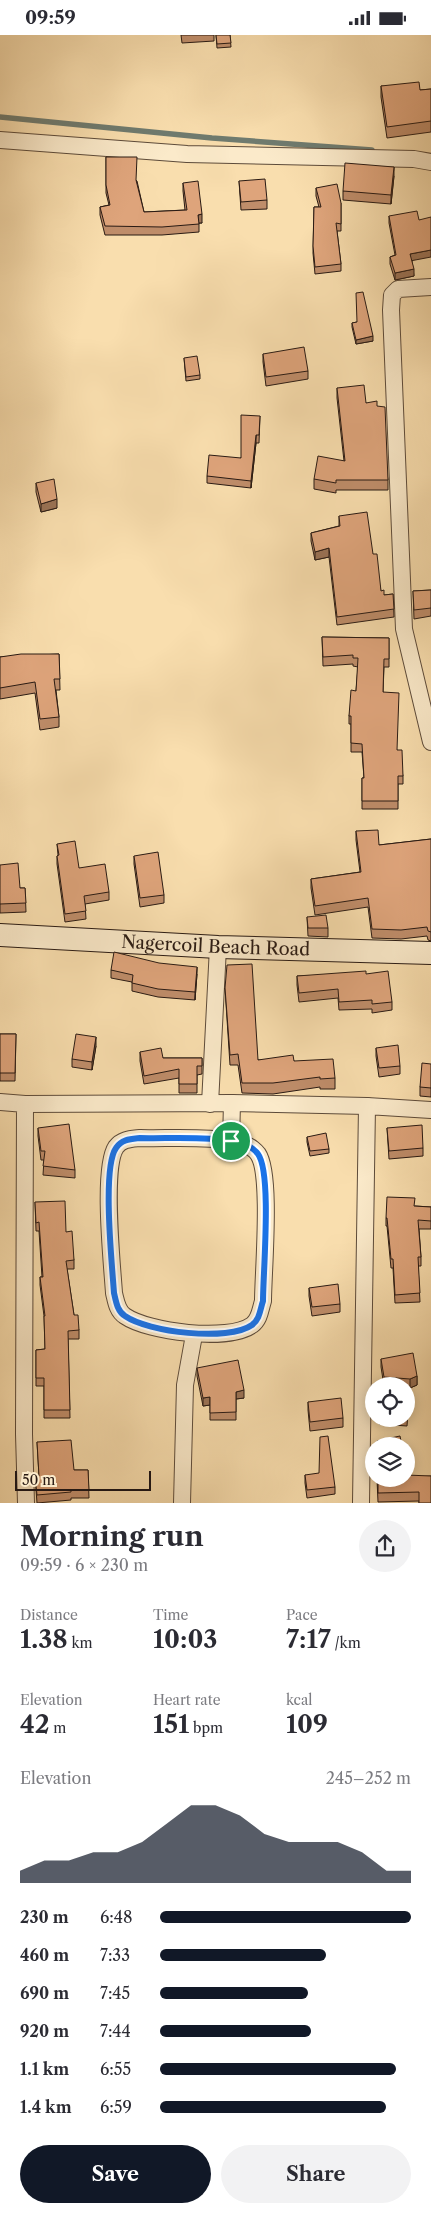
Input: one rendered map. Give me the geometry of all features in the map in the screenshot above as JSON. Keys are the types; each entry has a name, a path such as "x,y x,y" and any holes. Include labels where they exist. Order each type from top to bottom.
{"main road":[{"name":"Nagercoil Beach Road","path":"0,935 218,947 431,953"}],"street":[{"path":"0,140 187,154 414,159 431,162"},
{"path":"431,287 398,289 392,295 391,310 404,629 431,742"},
{"path":"210,1104 218,947"},
{"path":"0,1103 232,1103 367,1106 431,1110"},
{"path":"231,1141 232,1103"},
{"path":"25,1104 24,1434 26,1503"},
{"path":"361,1503 367,1106"},
{"path":"140,1138 231,1141 248,1145 258,1154 263,1168 265,1193 263,1301 259,1317 252,1325 236,1332 194,1335 140,1323 124,1316 117,1307 114,1293 108,1176 112,1155 117,1146 126,1140 140,1138"},
{"path":"182,1503 185,1385 194,1335"}],"building":[{"path":"216,35 230,35 231,43 217,44"},
{"path":"419,82 420,90 431,89 431,121 387,127 381,86"},
{"path":"106,157 137,157 136,180 144,212 187,210 183,183 198,181 202,214 198,215 199,224 162,227 105,226 100,207 110,205 106,185"},
{"path":"345,163 394,167 391,195 343,191"},
{"path":"265,179 267,200 241,202 239,181"},
{"path":"337,184 341,203 341,224 336,223 341,264 315,267 313,246 314,207 321,207 316,188"},
{"path":"417,211 419,220 431,217 431,250 410,254 414,269 395,273 390,257 396,255 389,216"},
{"path":"363,292 373,336 356,340 352,323 357,322 356,293"},
{"path":"304,347 308,371 266,377 263,354"},
{"path":"197,356 200,375 186,377 184,358"},
{"path":"364,385 366,403 377,401 377,406 385,407 388,480 336,480 336,483 314,479 318,456 345,461 337,388"},
{"path":"241,415 260,416 259,435 256,435 251,481 207,476 209,455 241,458"},
{"path":"54,479 57,499 41,504 36,483"},
{"path":"367,512 373,554 377,554 381,591 384,590 384,595 393,594 394,609 337,617 329,548 315,552 311,533 340,526 339,516"},
{"path":"431,590 431,608 414,610 413,591"},
{"path":"322,637 389,638 389,659 384,659 383,692 399,693 397,750 402,750 403,776 398,776 398,801 362,801 362,778 364,778 362,744 351,743 351,716 349,716 351,690 356,691 358,658 353,658 353,655 323,657"},
{"path":"21,654 59,654 60,679 54,679 59,717 40,719 35,682 0,688 0,657"},
{"path":"378,830 379,845 431,839 431,932 428,931 427,927 401,930 372,929 368,898 315,906 311,879 361,872 356,831"},
{"path":"75,841 79,868 105,864 109,892 84,896 86,911 65,914 57,844"},
{"path":"158,852 164,895 140,898 134,856"},
{"path":"18,863 20,888 25,888 26,903 0,904 0,865"},
{"path":"326,915 328,928 308,928 307,917"},
{"path":"114,952 159,963 197,967 195,992 158,989 132,983 133,975 111,970"},
{"path":"252,964 258,1060 293,1055 294,1061 333,1059 335,1078 320,1079 320,1077 273,1083 242,1083 238,1054 230,1055 225,988 227,965"},
{"path":"366,971 366,974 388,971 392,1002 372,1004 372,1000 339,1002 338,989 299,993 297,976"},
{"path":"0,1034 16,1034 15,1073 0,1073"},
{"path":"76,1034 96,1037 92,1062 72,1059"},
{"path":"398,1045 400,1066 379,1068 376,1048"},
{"path":"161,1048 163,1058 202,1058 202,1066 197,1066 197,1084 179,1084 179,1069 144,1076 140,1052"},
{"path":"422,1063 431,1064 431,1088 420,1087"},
{"path":"69,1124 75,1170 43,1166 45,1151 41,1151 38,1128"},
{"path":"422,1125 423,1148 389,1151 387,1128"},
{"path":"326,1133 329,1149 310,1151 307,1137"},
{"path":"387,1197 415,1198 414,1206 431,1207 431,1221 418,1220 421,1257 418,1257 420,1293 395,1295 393,1259 391,1259 386,1218"},
{"path":"65,1201 66,1232 72,1231 74,1260 66,1261 74,1315 78,1315 79,1330 68,1331 70,1410 44,1410 44,1378 36,1378 36,1350 45,1349 45,1316 40,1277 43,1277 39,1222 36,1223 35,1202"},
{"path":"338,1284 340,1304 312,1307 309,1288"},
{"path":"413,1353 417,1376 384,1377 381,1359"},
{"path":"238,1360 244,1390 236,1392 236,1412 210,1413 210,1397 203,1398 197,1368"},
{"path":"341,1398 343,1418 310,1422 308,1402"},
{"path":"328,1436 335,1487 307,1490 305,1475 319,1473 320,1437"},
{"path":"71,1440 74,1470 88,1470 89,1490 71,1490 71,1492 37,1495 35,1476 39,1476 37,1442"},
{"path":"415,1475 431,1476 431,1503 419,1503 419,1492 378,1493 378,1487 415,1487"}],"waterway":[{"path":"0,117 212,138 372,150"}],"route":[{"path":"140,1138 231,1141 248,1145 258,1154 263,1168 265,1193 263,1301 259,1317 252,1325 236,1332 194,1335 140,1323 124,1316 117,1307 114,1293 108,1176 112,1155 117,1146 126,1140 140,1138"}]}
